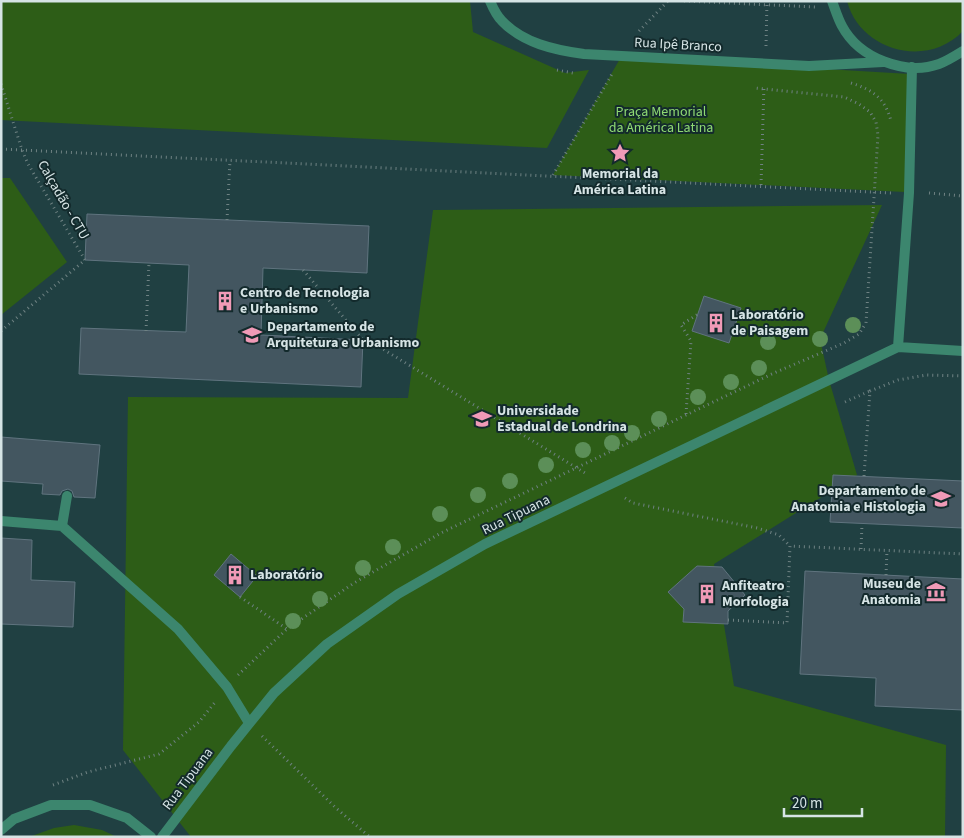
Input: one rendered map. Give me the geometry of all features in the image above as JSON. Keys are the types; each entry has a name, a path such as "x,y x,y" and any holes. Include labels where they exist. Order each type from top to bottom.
{"street":[{"name":"Rua Ipê Branco","path":"490,1 500,20 519,36 541,45 584,54 809,66 884,62"},
{"path":"834,5 842,27 860,48 884,62 912,67 938,64 963,52"},
{"path":"898,347 909,193 912,67"},
{"name":"Rua Tipuana","path":"162,837 274,693 327,644 398,594 485,544 898,347 963,351"},
{"path":"62,526 67,496"},
{"path":"1,521 62,526 178,629 227,687 249,724"},
{"path":"1,830 14,819 51,805 90,805 127,818 151,837"}],"path":[{"path":"639,31 668,1"},
{"path":"684,1 834,5"},
{"path":"766,64 768,3"},
{"path":"553,175 612,73 622,74"},
{"path":"842,82 852,83 873,91 887,107 892,125"},
{"name":"Calçadão - CTU","path":"1,84 22,150 35,177 85,260 1,331"},
{"path":"761,185 764,86"},
{"path":"238,676 287,629 354,583 441,533 686,414 844,343 858,334 866,323 878,135 876,122 870,112 844,97 764,86 755,88"},
{"path":"1,149 892,192 892,202"},
{"path":"227,220 230,160"},
{"path":"929,193 963,196"},
{"path":"146,330 149,263"},
{"path":"302,270 363,340 373,343 585,473"},
{"path":"686,414 691,341 681,325 698,314"},
{"path":"845,402 898,380 926,375 963,376"},
{"path":"864,476 870,391"},
{"path":"620,495 633,503 757,528 779,535 790,546 963,554"},
{"path":"861,549 862,524"},
{"path":"728,620 786,623 790,546"},
{"path":"886,575 887,550"},
{"path":"240,597 287,629"},
{"path":"46,788 88,772 159,754 199,722 220,697"},
{"path":"249,724 336,808 370,837"}],"shaded area":[{"name":"Universidade Estadual de Londrina","path":"1,1 963,1 963,837 1,837"}],"green space":[{"path":"1,1 470,1 473,32 565,73 589,70 547,148 1,120"},
{"path":"847,1 963,1 963,31 948,43 932,49 914,51 896,49 880,42 866,32 854,18"},
{"name":"Praça Memorial da América Latina","path":"621,57 910,74 905,192 553,175"},
{"path":"1,178 10,178 67,262 1,315"},
{"path":"882,205 820,339 829,380 857,475 714,564 734,686 946,745 945,837 191,837 123,750 128,397 408,398 433,210"},
{"path":"74,825 102,830 117,837 29,837 54,828"}],"building":[{"name":"Centro de Tecnologia e Urbanismo","path":"87,214 369,226 367,273 263,268 261,335 363,340 361,387 79,374 81,328 186,332 189,265 85,260"},
{"name":"Laboratório de Paisagem","path":"704,296 741,308 729,343 692,331"},
{"path":"1,437 100,445 95,498 74,497 72,491 68,489 62,491 60,495 42,494 43,484 1,481"},
{"path":"833,475 963,481 963,528 830,522"},
{"path":"1,538 32,540 31,580 75,582 73,627 1,624"},
{"name":"Laboratório","path":"231,554 257,576 240,597 214,575"},
{"name":"Anfiteatro Morfologia","path":"697,566 722,567 745,595 728,611 728,624 683,622 684,609 668,592"},
{"path":"805,571 963,579 963,710 875,706 876,678 800,674"}],"place":[{"name":"Memorial da América Latina","path":"620,153"},
{"name":"Centro de Tecnologia e Urbanismo","path":"225,301"},
{"name":"Laboratório de Paisagem","path":"716,323"},
{"name":"Departamento de Arquitetura e Urbanismo","path":"252,335"},
{"name":"Universidade Estadual de Londrina","path":"482,419"},
{"name":"Departamento de Anatomia e Histologia","path":"941,499"},
{"name":"Laboratório","path":"235,575"},
{"name":"Museu de Anatomia","path":"936,592"},
{"name":"Anfiteatro Morfologia","path":"707,594"}]}
